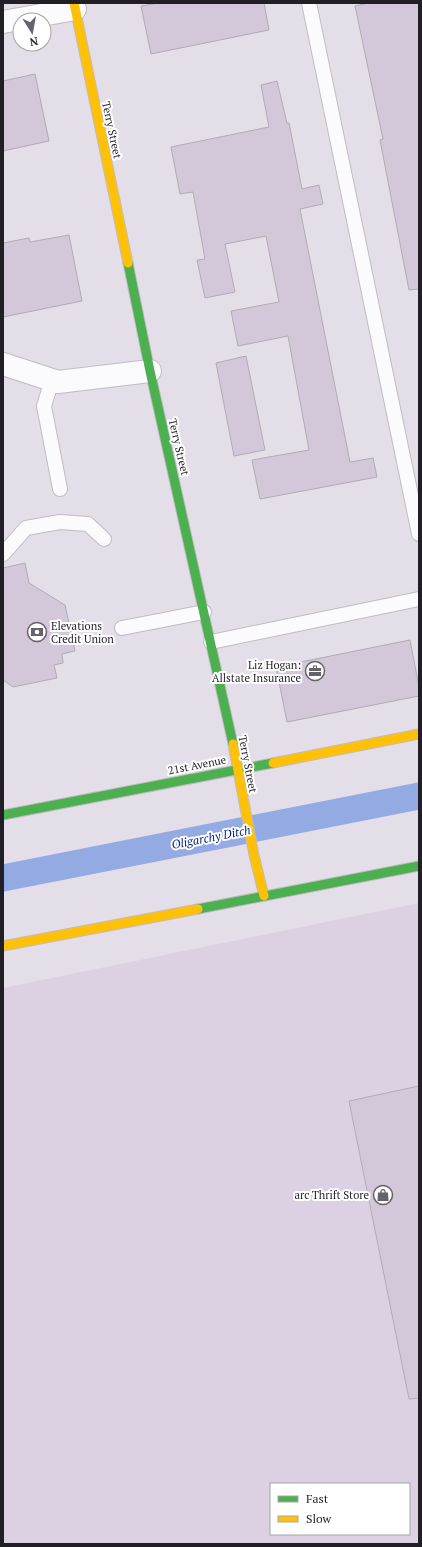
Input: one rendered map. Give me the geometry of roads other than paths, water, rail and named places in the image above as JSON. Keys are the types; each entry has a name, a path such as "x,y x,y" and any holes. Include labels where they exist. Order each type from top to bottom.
{"street":[{"path":"3,22 74,6"},
{"name":"Terry Street","path":"74,6 150,371 204,612 238,769 254,855 264,896"},
{"path":"3,364 58,382 150,371"},
{"name":"21st Avenue","path":"3,815 419,734"},
{"path":"3,946 419,866"}],"lane":[{"path":"309,3 419,534"},
{"path":"52,380 44,406 60,489"},
{"path":"3,554 26,528 60,522 88,524 104,539"},
{"path":"210,642 419,599"},
{"path":"122,628 204,612"}],"waterway":[{"name":"Oligarchy Ditch","path":"3,878 419,796"}],"place":[{"name":"Elevations Credit Union","path":"37,632"},
{"name":"Liz Hogan: Allstate Insurance","path":"315,671"},
{"name":"arc Thrift Store","path":"383,1195"}]}
